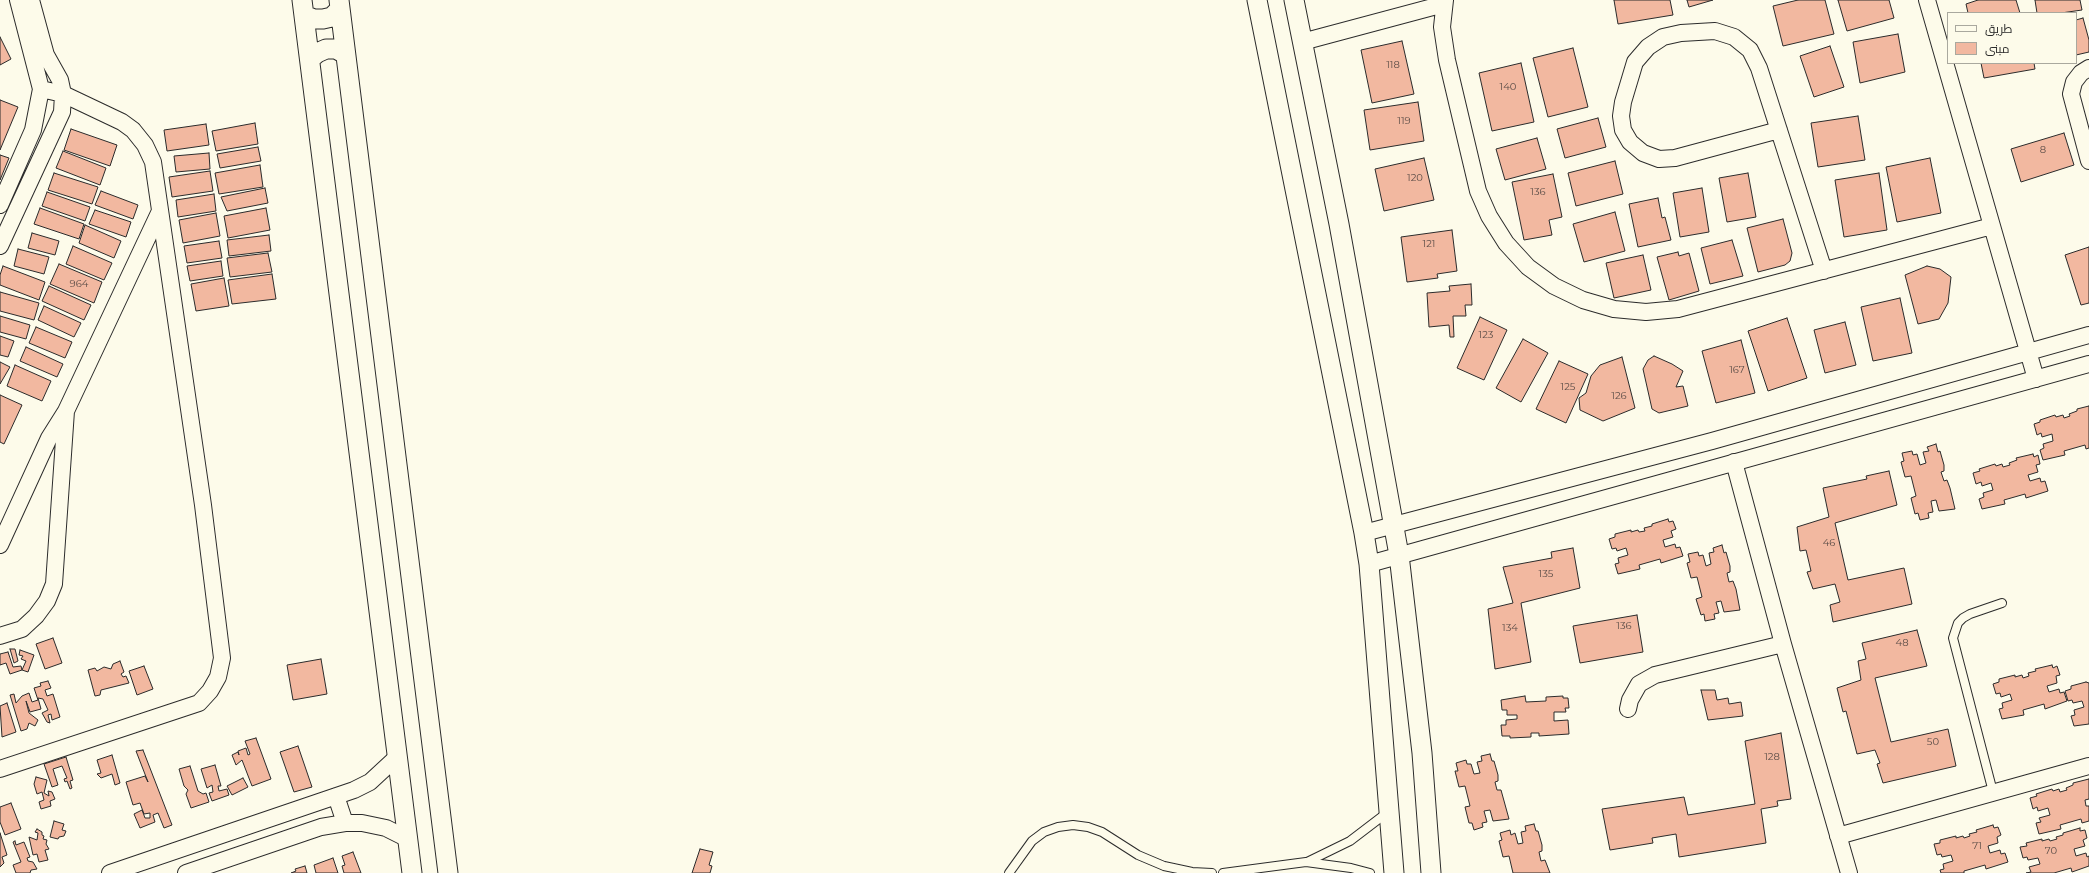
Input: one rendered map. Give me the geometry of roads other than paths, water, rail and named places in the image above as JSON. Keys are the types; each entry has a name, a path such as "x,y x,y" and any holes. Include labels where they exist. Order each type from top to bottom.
{"street":[{"path":"0,205 32,130 41,90 18,0"},
{"path":"0,246 62,112 63,94 60,80 46,55 31,0"},
{"path":"1257,0 1369,564 1394,873"},
{"path":"1294,0 1339,224 1395,526 1422,753 1431,873"},
{"path":"1927,0 2036,379"},
{"path":"1302,42 1444,2 1444,44 1478,192 1489,216 1506,243 1528,266 1554,286 1583,300 1614,309 1646,312 1678,309 1992,226"},
{"path":"303,7 314,19 323,19 332,17 340,4"},
{"path":"340,4 345,54 448,873"},
{"path":"303,7 412,873"},
{"path":"1779,130 1676,158 1659,159 1643,153 1630,142 1623,130 1621,116 1623,102 1635,62 1648,47 1663,37 1675,34 1715,31 1734,37 1750,50 1759,68 1779,130 1824,271"},
{"path":"310,59 317,53 326,49 336,49 345,54"},
{"path":"2089,68 2081,73 2074,82 2071,94 2089,161"},
{"path":"0,769 199,703 210,691 218,677 222,658 153,162 145,145 133,130 110,115 63,94 41,90"},
{"path":"0,545 49,438 66,411 160,211"},
{"path":"1364,533 1712,441 2089,335"},
{"path":"1369,564 2089,364"},
{"path":"0,636 22,629 36,616 47,601 54,584 66,411"},
{"path":"1734,462 1783,644 1849,873"},
{"path":"1628,709 1634,692 1639,684 1655,675 1783,644"},
{"path":"110,873 354,790 370,782 397,758"},
{"path":"1838,836 2089,766"},
{"path":"336,796 345,823"},
{"path":"186,873 321,827 345,823 362,823 386,828 408,839"}],"lane":[{"path":"1993,792 1953,638 1958,623 1963,618 1970,614 2002,603"},
{"path":"1306,862 1350,841 1389,812"},
{"path":"1009,873 1032,842 1044,832 1058,827 1073,825 1088,827 1102,832 1138,855 1164,866 1192,872 1212,873"},
{"path":"1223,873 1306,862 1351,868 1370,873"}]}
